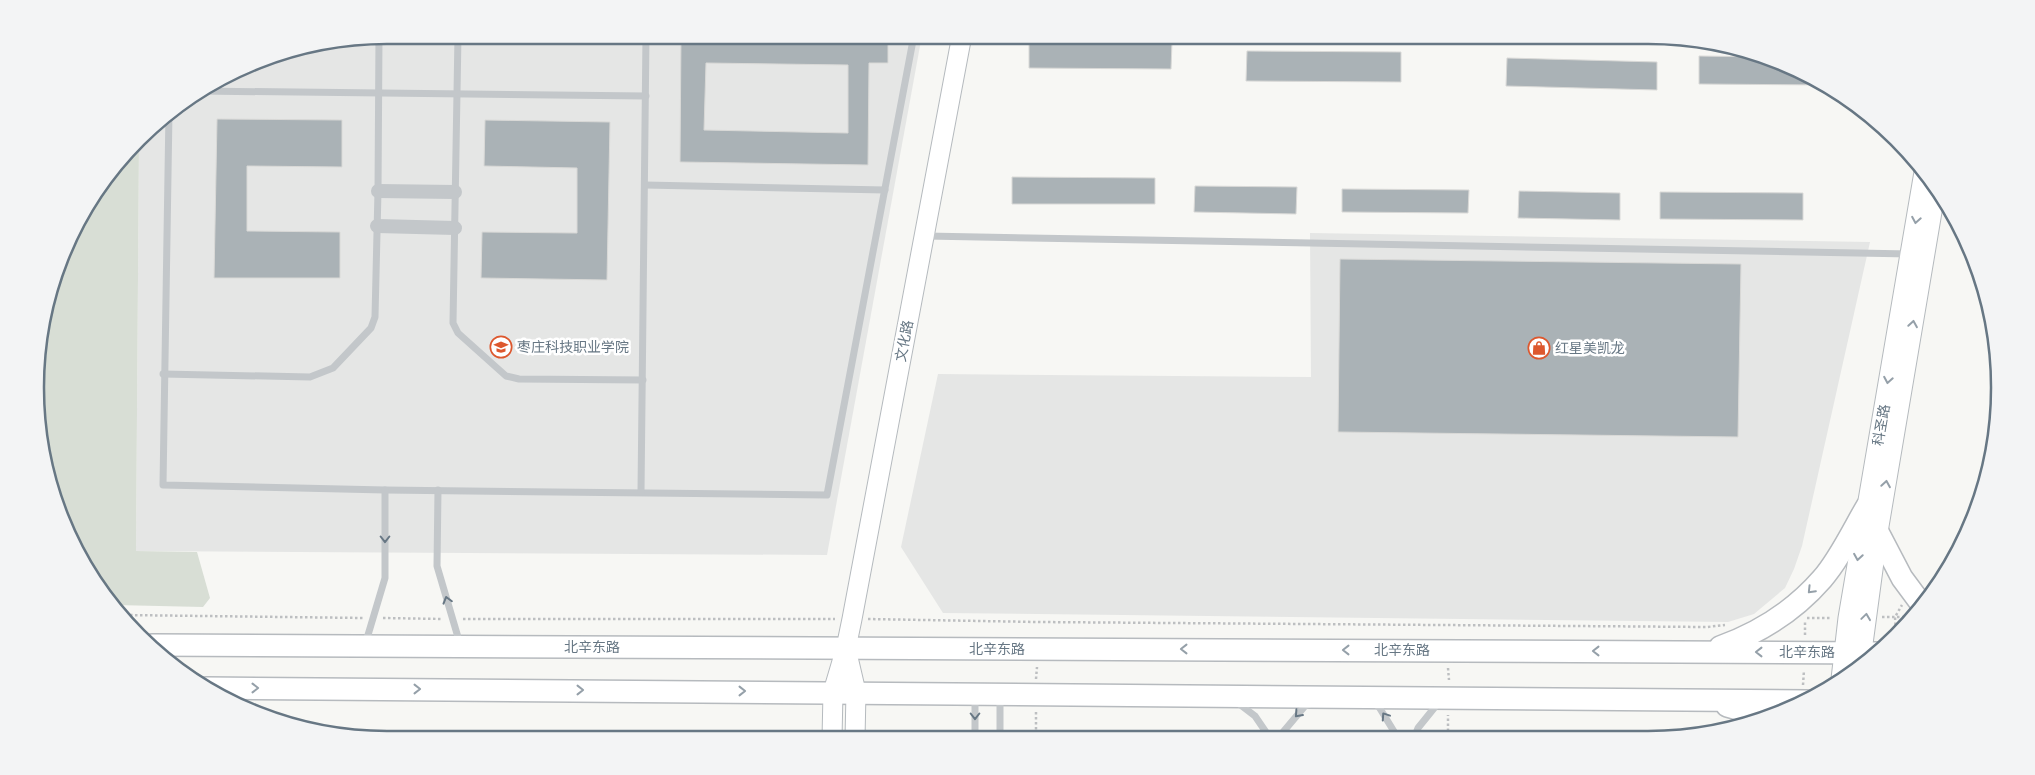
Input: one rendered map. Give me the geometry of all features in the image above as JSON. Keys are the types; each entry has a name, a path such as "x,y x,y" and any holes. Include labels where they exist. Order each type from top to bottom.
{"main road":[{"path":"1708,652 1738,641 1764,627 1806,596 1824,577 1867,506"},
{"path":"1878,532 1902,578 1918,600"},
{"name":"北辛东路","path":"160,645 1708,652 1861,656"},
{"path":"221,688 1789,701"},
{"path":"1710,700 1753,715"}],"street":[{"name":"文化路","path":"832,731 833,692 846,648 852,618 960,44"},
{"name":"科圣路","path":"1861,656 1867,506 1922,181"},
{"path":"378,191 455,192"},
{"name":"科圣路","path":"1861,656 1878,532 1934,199"},
{"path":"377,226 455,228"},
{"name":"文化路","path":"846,648 856,692 856,731"}],"lane":[{"path":"163,374 310,377 333,368 371,328 374,317 378,191 379,44"},
{"path":"458,44 453,323 458,332 506,376 519,379 643,380"},
{"path":"641,492 646,44"},
{"path":"169,123 162,485 385,490 828,495 912,44"},
{"path":"214,91 646,96"},
{"path":"645,185 885,190"},
{"path":"924,236 1910,254"},
{"path":"364,646 385,578 385,490"},
{"path":"438,490 437,566 461,647"},
{"path":"975,694 975,731"},
{"path":"1000,694 1000,731"},
{"path":"1229,696 1255,716 1266,731"},
{"path":"1283,731 1305,706 1323,697"},
{"path":"1366,697 1379,707 1393,731"},
{"path":"1417,731 1442,698"}],"path":[{"path":"131,616 452,619 852,618 1469,626 1707,627 1734,624"}],"shaded area":[{"name":"枣庄科技职业学院","path":"365,44 920,44 827,555 136,551 139,150 178,115 197,102 235,79 277,62 320,50"},
{"path":"139,150 136,551 197,552 210,598 203,607 122,605 102,578 79,540 62,498 50,455 44,410 44,365 55,299 79,235 115,178"},
{"path":"1310,233 1870,242 1802,546 1785,588 1754,614 1728,622 943,613 901,547 938,374 1311,377"}],"building":[{"path":"681,44 888,44 888,63 869,63 868,165 680,162","holes":["706,63 848,65 848,133 704,130"]},
{"path":"1029,44 1172,44 1171,69 1029,68"},
{"path":"1247,51 1401,52 1401,82 1246,81"},
{"path":"1699,56 1741,57 1779,70 1810,85 1699,84"},
{"path":"1507,58 1657,62 1657,90 1506,86"},
{"path":"217,119 342,120 342,167 247,166 247,231 340,232 340,278 214,278"},
{"path":"485,120 610,122 607,280 481,278 482,232 577,233 577,168 484,166"},
{"path":"1012,177 1155,178 1155,204 1012,204"},
{"path":"1195,186 1297,187 1296,214 1194,212"},
{"path":"1342,189 1469,190 1468,213 1342,212"},
{"path":"1519,191 1620,193 1620,220 1518,218"},
{"path":"1660,192 1803,193 1803,220 1660,219"},
{"name":"红星美凯龙","path":"1340,259 1741,264 1738,437 1338,432"}],"place":[{"name":"枣庄科技职业学院","path":"501,347"},
{"name":"红星美凯龙","path":"1539,348"}]}
